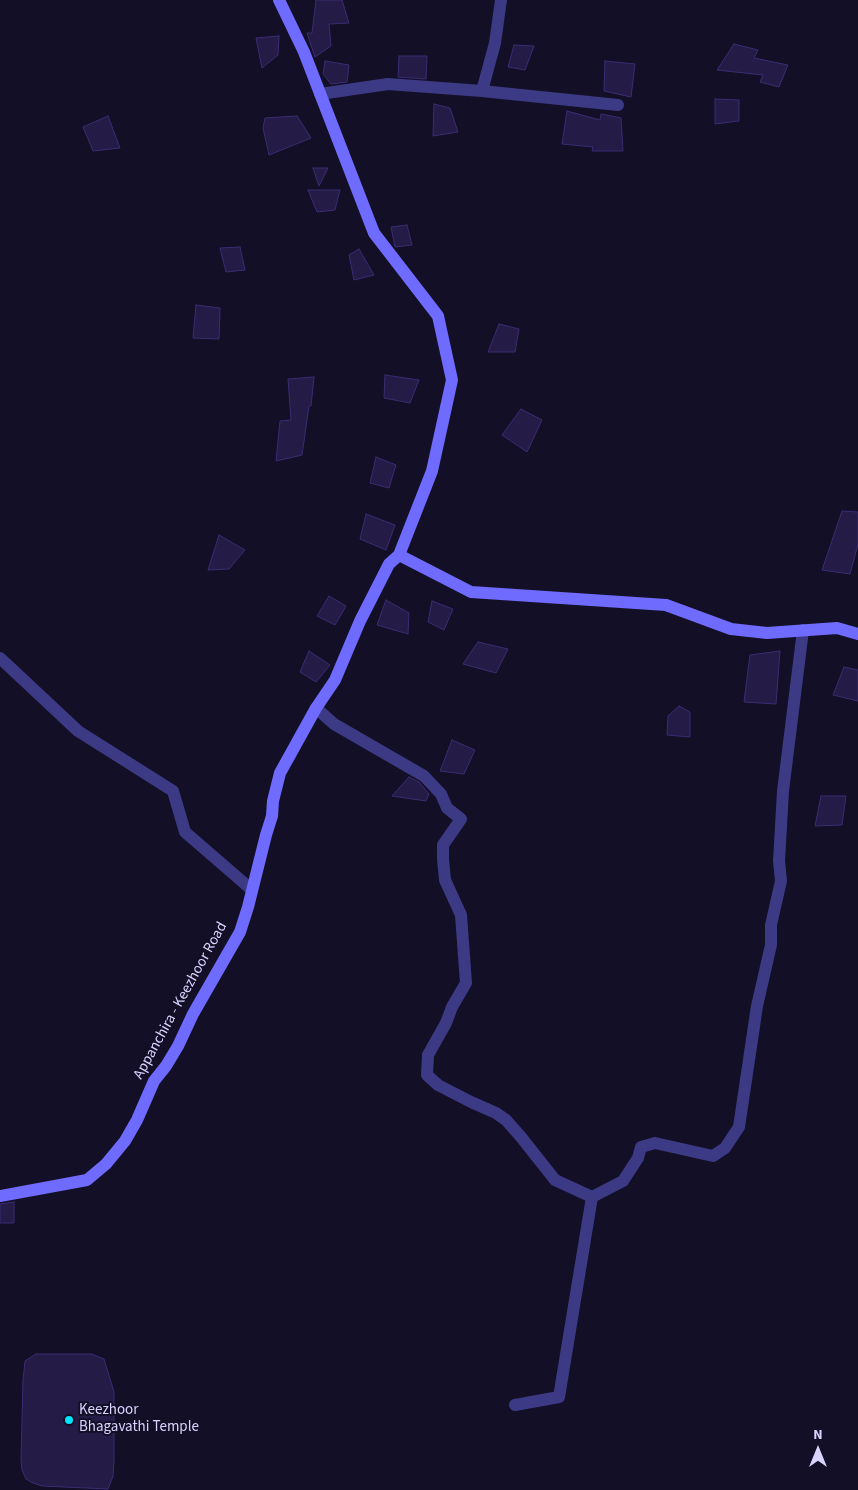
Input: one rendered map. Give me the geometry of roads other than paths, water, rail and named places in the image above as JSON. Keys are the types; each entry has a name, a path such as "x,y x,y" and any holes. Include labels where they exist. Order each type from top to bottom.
{"main road":[{"name":"Appanchira - Keezhoor Road","path":"0,1196 87,1180 106,1164 125,1141 137,1120 154,1081 178,1046 193,1014 240,932 272,816 273,801 280,773 316,708 335,680 360,621 389,564 399,555 432,471 452,380 438,316 374,233 304,52 278,0"},
{"path":"399,555 471,592 666,605 731,629 767,633 837,628 858,634"}],"street":[{"path":"482,91 495,43 501,0"},
{"path":"320,94 388,84 482,91 618,105"},
{"path":"592,1197 623,1181 638,1158 641,1147 655,1143 713,1156 725,1148 739,1127 756,1006 771,945 771,925 781,881 779,861 783,791 803,630"},
{"path":"0,658 78,731 173,790 185,832 252,890"},
{"path":"316,708 334,724 424,776 441,794 447,808 461,818 443,844 443,859 445,880 461,915 466,982 428,1055 427,1075 438,1084 471,1102 496,1112 521,1136 555,1180 592,1197"},
{"path":"515,1405 559,1397 592,1197"}],"place":[{"name":"Keezhoor Bhagavathi Temple","path":"69,1420"}]}
